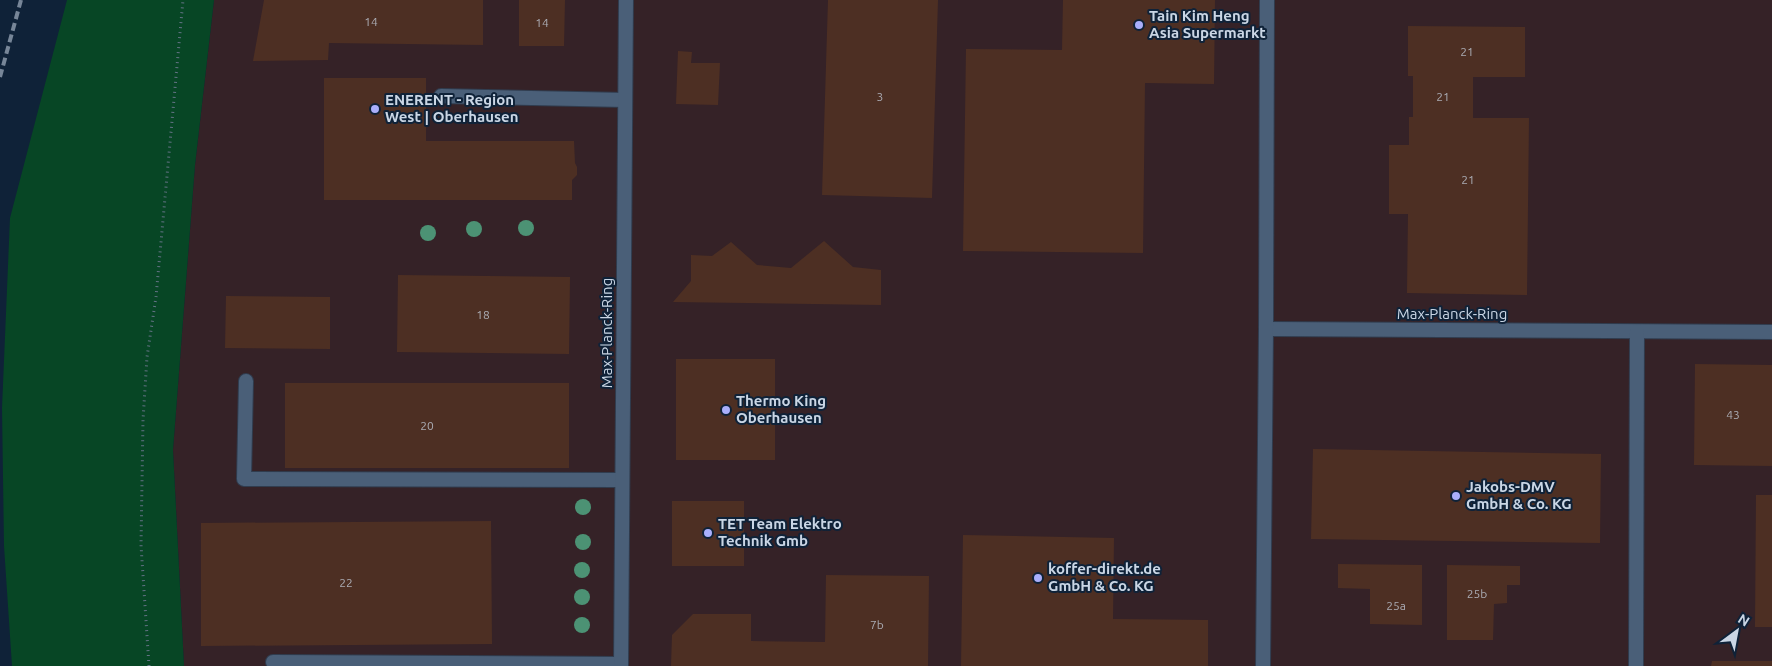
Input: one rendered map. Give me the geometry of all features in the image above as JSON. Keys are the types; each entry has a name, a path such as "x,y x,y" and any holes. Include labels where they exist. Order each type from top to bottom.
{"street":[{"name":"Max-Planck-Ring","path":"621,665 626,0"},
{"path":"1262,666 1267,0"},
{"path":"442,96 625,100"},
{"name":"Max-Planck-Ring","path":"1266,329 1772,332"},
{"path":"1636,666 1637,332"},
{"path":"246,381 244,479 622,480"},
{"path":"273,662 621,665"}],"path":[{"path":"149,666 141,545 143,420 148,356 162,238 183,0"}],"shaded area":[{"path":"214,0 1772,0 1772,666 184,666 173,450 195,165"}],"green space":[{"path":"67,0 214,0 195,165 173,450 184,666 12,666 4,546 2,408 10,218"}],"building":[{"path":"264,0 483,0 483,45 329,43 328,60 253,61"},
{"path":"519,0 565,0 564,46 519,46"},
{"path":"828,0 938,0 932,198 822,195"},
{"path":"1063,0 1215,0 1214,84 1145,83 1143,253 963,251 966,49 1062,50"},
{"path":"1408,26 1525,27 1525,77 1473,77 1473,118 1529,118 1527,295 1407,293 1408,214 1389,214 1389,145 1409,145 1409,117 1413,117 1413,76 1408,76"},
{"path":"678,51 692,52 691,63 720,63 718,105 676,104"},
{"name":"ENERENT - Region West | Oberhausen","path":"324,78 426,78 426,141 574,141 577,175 572,180 572,200 324,200"},
{"path":"824,241 853,267 881,270 881,305 673,302 691,281 691,255 712,256 731,242 757,265 791,268"},
{"path":"398,275 570,277 569,354 397,352"},
{"path":"226,296 330,297 330,349 225,348"},
{"name":"Thermo King Oberhausen","path":"676,359 775,359 775,460 676,460"},
{"path":"1695,364 1772,365 1772,466 1694,465"},
{"path":"285,383 569,383 569,468 285,468"},
{"name":"Jakobs-DMV GmbH & Co. KG","path":"1313,449 1601,454 1600,543 1311,539"},
{"path":"1756,495 1772,495 1772,627 1755,627"},
{"name":"TET Team Elektro Technik Gmb","path":"672,501 744,501 744,566 672,566"},
{"path":"491,521 492,644 201,646 201,523"},
{"name":"koffer-direkt.de GmbH & Co. KG","path":"963,535 1114,538 1113,619 1208,620 1208,666 961,666"},
{"path":"1338,564 1422,565 1422,625 1370,624 1370,589 1338,588"},
{"path":"1447,565 1520,566 1520,585 1507,585 1507,603 1494,604 1493,640 1447,640"},
{"path":"826,575 929,576 928,666 671,666 672,635 693,614 751,614 751,641 825,642"},
{"path":"1712,661 1772,661 1772,666 1711,666"}],"railway":[{"path":"0,77 21,0"}],"place":[{"name":"Tain Kim Heng Asia Supermarkt","path":"1139,25"},
{"name":"ENERENT - Region West | Oberhausen","path":"375,109"},
{"name":"Thermo King Oberhausen","path":"726,410"},
{"name":"Jakobs-DMV GmbH & Co. KG","path":"1456,496"},
{"name":"TET Team Elektro Technik Gmb","path":"708,533"},
{"name":"koffer-direkt.de GmbH & Co. KG","path":"1038,578"}]}
